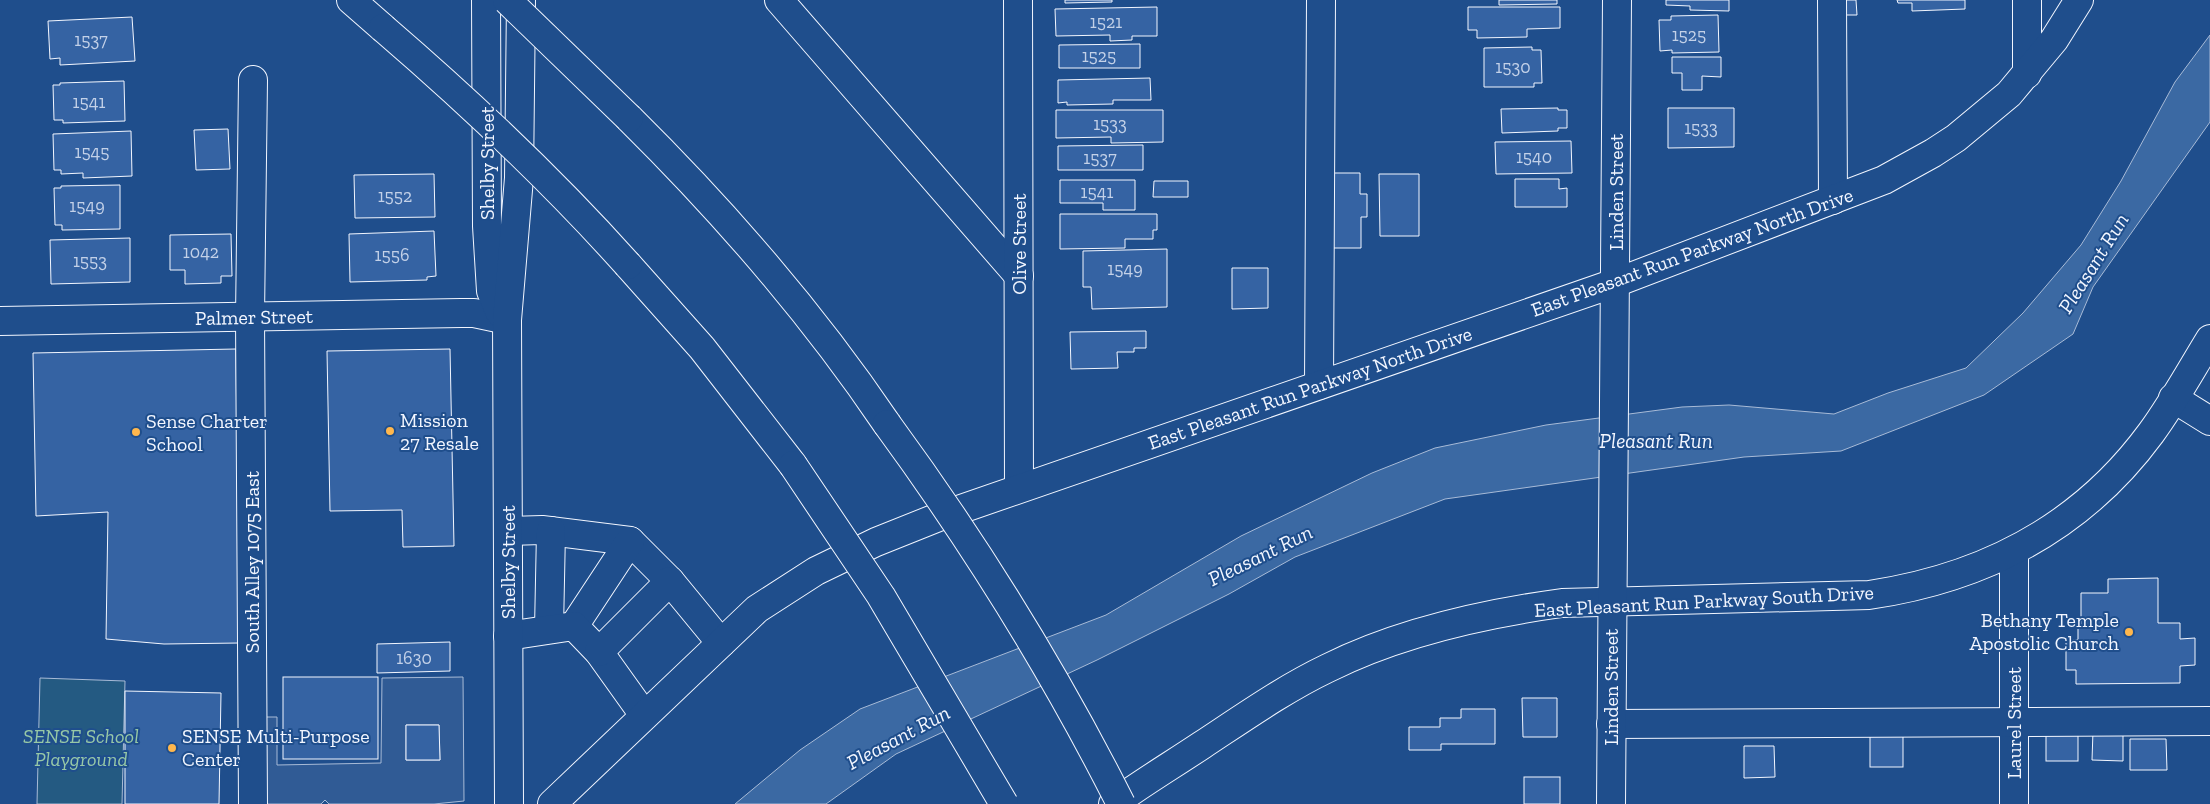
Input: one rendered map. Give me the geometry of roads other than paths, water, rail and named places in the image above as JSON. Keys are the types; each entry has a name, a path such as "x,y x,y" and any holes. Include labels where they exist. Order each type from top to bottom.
{"main road":[{"path":"351,0 440,77 519,151 628,264 708,355 792,465 881,596 1004,804"},
{"name":"Shelby Street","path":"486,0 487,226 490,273 494,302 507,320"},
{"path":"507,0 682,170 806,313 935,489 1008,602 1076,718 1121,804"},
{"name":"Shelby Street","path":"509,804 507,320 519,178 521,0"},
{"path":"779,0 1019,276"},
{"name":"Olive Street","path":"1018,0 1019,488"},
{"path":"1319,385 1320,0"},
{"name":"Linden Street","path":"1611,804 1617,0"},
{"path":"1832,0 1832,200"},
{"path":"2027,0 2027,74"},
{"name":"East Pleasant Run Parkway North Drive","path":"552,804 757,609 816,571 908,529 1019,488 1615,284 1884,180 1956,138 1999,102 2027,74 2058,34 2079,0"},
{"name":"South Alley 1075 East","path":"253,804 250,317 254,80"},
{"name":"Palmer Street","path":"0,321 474,313 507,320"},
{"name":"East Pleasant Run Parkway South Drive","path":"1113,804 1277,696 1328,667 1367,650 1448,625 1518,610 1562,604 1870,595 1918,586 1984,565 2014,551 2058,525 2113,478 2150,434 2210,339"},
{"path":"2173,398 2210,421"},
{"path":"508,531 551,531 630,541 670,580 721,643"},
{"path":"551,531 562,628"},
{"path":"562,628 630,541"},
{"name":"Laurel Street","path":"2014,551 2014,804"},
{"path":"599,652 670,580"},
{"path":"508,636 562,628 599,652 644,715"},
{"path":"1611,724 2210,721"}],"water":[{"name":"Pleasant Run","path":"2210,35 2210,122 2093,287 2073,334 1984,395 1841,451 1744,457 1445,499 1295,557 1229,594 1097,660 896,754 826,804 735,804 800,750 860,709 1106,615 1241,536 1372,473 1435,448 1546,425 1682,407 1729,405 1834,414 1888,393 1966,368 2023,313 2081,245 2121,181 2175,82"}],"place":[{"name":"Mission 27 Resale","path":"390,431"},
{"name":"Sense Charter School","path":"136,432"},
{"name":"Bethany Temple Apostolic Church","path":"2129,632"},
{"name":"SENSE Multi-Purpose Center","path":"172,748"}],"park label":[{"name":"SENSE School Playground","path":"81,748"}]}
